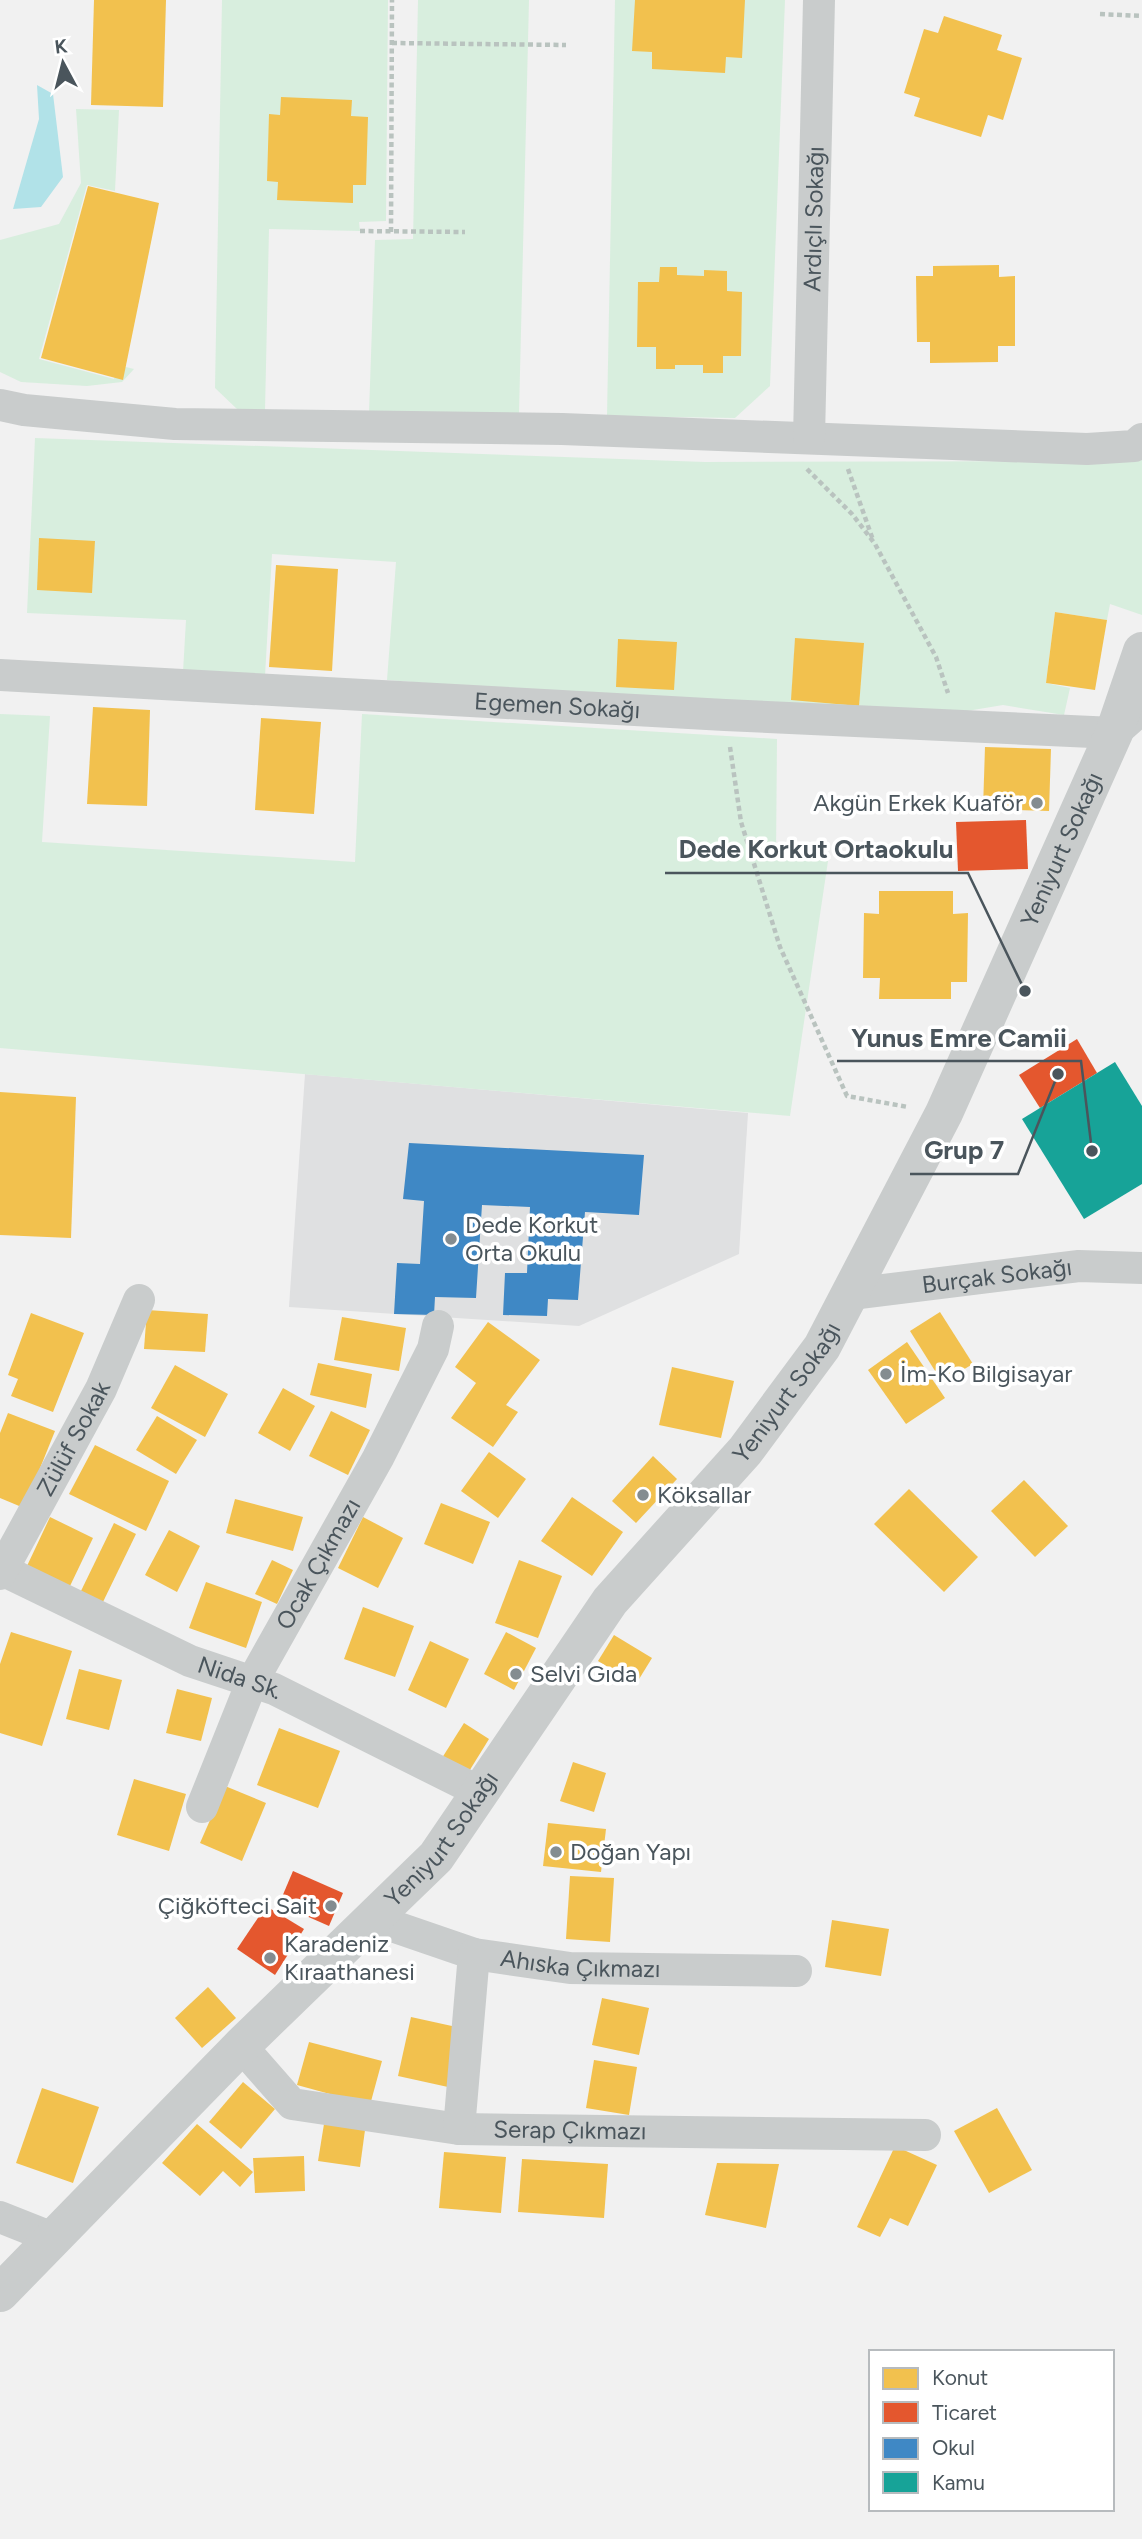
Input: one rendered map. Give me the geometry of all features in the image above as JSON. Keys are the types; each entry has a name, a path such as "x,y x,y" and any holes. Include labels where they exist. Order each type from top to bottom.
{"street":[{"name":"Ardıçlı Sokağı","path":"809,438 819,0"},
{"path":"0,405 24,410 175,424 562,429 1087,449 1134,446 1142,439"},
{"name":"Yeniyurt Sokağı","path":"0,2293 241,2046 436,1857 610,1601 745,1451 822,1347 944,1113 1114,733 1142,652"},
{"name":"Egemen Sokağı","path":"0,675 725,715 1114,733"},
{"path":"1114,733 1142,708"},
{"name":"Burçak Sokağı","path":"851,1294 1079,1266 1142,1268"},
{"name":"Zülüf Sokak","path":"0,1571 101,1388 139,1300"},
{"name":"Ocak Çıkmazı","path":"202,1807 252,1682 378,1458 433,1349 438,1326"},
{"name":"Nida Sk.","path":"0,1571 191,1661 274,1689 480,1792"},
{"name":"Ahıska Çıkmazı","path":"372,1919 474,1954 570,1968 796,1971"},
{"path":"459,2129 474,1954"},
{"name":"Serap Çıkmazı","path":"241,2046 292,2104 459,2129 925,2135"},
{"path":"0,2217 53,2238"}],"path":[{"path":"391,232 392,0"},
{"path":"1100,14 1142,16"},
{"path":"392,43 566,45"},
{"path":"360,231 465,232"},
{"path":"774,437 852,514 875,544"},
{"path":"840,439 842,453 875,544 936,657 958,726"},
{"path":"725,715 741,822 780,947 847,1096 944,1113"}],"shaded area":[{"path":"305,1074 748,1113 739,1254 579,1326 289,1307"}],"green space":[{"path":"222,0 388,0 386,221 359,222 360,231 269,229 265,411 237,409 215,388"},
{"path":"418,0 529,0 519,414 369,413 375,240 413,239"},
{"path":"615,0 785,0 770,386 735,418 607,416"},
{"path":"76,109 119,110 115,191 87,185 39,359 114,379 118,365 134,369 122,382 87,386 21,382 0,372 0,240 59,224 81,183"},
{"path":"35,438 705,462 1100,461 1142,457 1142,615 1110,604 1107,620 1055,612 1046,683 1070,688 1064,715 1003,705 967,711 602,696 387,680 396,562 272,554 265,676 183,672 186,620 27,613"},
{"path":"0,714 50,716 42,842 355,862 362,714 777,739 776,857 828,861 790,1116 0,1048"}],"water":[{"path":"37,85 53,94 63,177 41,207 13,209 39,119"}],"building: Konut":[{"path":"94,0 166,0 163,107 91,105"},
{"path":"635,0 745,0 742,58 726,57 725,73 652,69 652,52 632,51"},
{"path":"944,16 1002,35 997,50 1022,58 1003,120 988,115 981,137 914,116 920,98 904,93 924,29 938,33"},
{"path":"281,97 352,100 351,116 368,117 366,185 353,185 353,203 277,200 278,182 267,181 269,114 280,115"},
{"path":"88,186 159,203 123,380 41,358"},
{"path":"999,265 999,277 1015,276 1015,346 998,346 998,362 930,363 930,342 917,342 916,276 933,276 933,266"},
{"path":"660,267 677,267 677,275 704,276 704,270 727,271 727,291 742,292 741,356 723,356 723,373 703,373 703,365 675,365 675,369 656,369 656,347 637,347 638,282 659,282"},
{"path":"39,538 95,541 92,593 37,590"},
{"path":"276,565 338,569 332,671 269,667"},
{"path":"1055,612 1107,620 1095,690 1046,683"},
{"path":"795,638 864,643 859,706 791,700"},
{"path":"618,639 677,642 674,690 616,687"},
{"path":"93,707 150,710 147,806 87,804"},
{"path":"261,718 321,722 314,814 255,810"},
{"path":"985,747 1051,749 1049,811 983,809"},
{"path":"879,891 953,891 953,914 968,913 967,982 951,982 951,999 879,999 880,978 863,978 864,913 879,914"},
{"path":"0,1092 76,1097 71,1238 0,1235"},
{"path":"147,1310 208,1314 205,1352 144,1349"},
{"path":"940,1312 973,1364 942,1382 910,1331"},
{"path":"31,1313 84,1333 53,1412 11,1396 18,1379 8,1375"},
{"path":"342,1317 406,1328 399,1371 334,1360"},
{"path":"488,1322 540,1360 506,1405 518,1412 493,1447 451,1418 476,1383 455,1367"},
{"path":"907,1342 945,1398 906,1424 868,1370"},
{"path":"318,1363 372,1374 366,1408 310,1395"},
{"path":"175,1365 228,1394 205,1437 151,1408"},
{"path":"672,1367 734,1381 721,1438 659,1425"},
{"path":"283,1388 315,1406 290,1451 258,1433"},
{"path":"331,1411 370,1430 348,1475 309,1456"},
{"path":"8,1413 55,1431 24,1508 0,1498 0,1433"},
{"path":"157,1416 197,1440 176,1474 136,1450"},
{"path":"95,1445 169,1481 146,1531 69,1494"},
{"path":"489,1452 526,1479 498,1518 461,1491"},
{"path":"653,1456 677,1479 636,1523 612,1501"},
{"path":"1024,1480 1068,1526 1035,1557 991,1511"},
{"path":"909,1489 978,1557 944,1592 874,1524"},
{"path":"572,1497 623,1532 592,1576 541,1541"},
{"path":"235,1499 303,1517 293,1551 226,1533"},
{"path":"441,1503 490,1522 473,1564 424,1544"},
{"path":"50,1517 93,1538 70,1586 27,1566"},
{"path":"363,1517 403,1538 378,1588 338,1568"},
{"path":"114,1523 136,1534 102,1604 80,1593"},
{"path":"169,1530 200,1546 177,1592 145,1575"},
{"path":"272,1560 293,1570 277,1604 255,1594"},
{"path":"519,1560 562,1576 538,1638 495,1623"},
{"path":"206,1582 262,1602 246,1648 189,1628"},
{"path":"363,1607 414,1626 395,1677 344,1659"},
{"path":"11,1632 72,1651 42,1746 0,1733 0,1664"},
{"path":"506,1632 536,1648 514,1690 484,1674"},
{"path":"614,1635 652,1658 636,1684 598,1661"},
{"path":"430,1641 469,1659 446,1708 408,1690"},
{"path":"79,1669 122,1680 109,1730 66,1719"},
{"path":"177,1689 212,1698 201,1741 166,1733"},
{"path":"464,1723 489,1739 468,1773 442,1758"},
{"path":"279,1728 340,1751 318,1808 257,1785"},
{"path":"573,1762 606,1773 594,1812 560,1801"},
{"path":"134,1779 186,1794 169,1851 117,1835"},
{"path":"225,1786 266,1803 242,1861 200,1843"},
{"path":"548,1823 606,1829 601,1872 543,1866"},
{"path":"570,1876 614,1878 610,1942 566,1939"},
{"path":"832,1920 889,1929 881,1976 825,1967"},
{"path":"208,1987 236,2018 202,2048 175,2018"},
{"path":"602,1998 649,2008 639,2055 592,2045"},
{"path":"411,2017 461,2028 448,2087 398,2076"},
{"path":"309,2042 382,2061 370,2105 297,2085"},
{"path":"594,2060 637,2067 629,2115 586,2108"},
{"path":"243,2082 275,2109 241,2149 209,2122"},
{"path":"42,2088 99,2107 73,2183 16,2163"},
{"path":"997,2108 1032,2170 989,2193 954,2131"},
{"path":"197,2124 253,2172 240,2187 223,2171 200,2196 162,2163"},
{"path":"324,2124 365,2130 360,2167 318,2161"},
{"path":"895,2146 937,2165 908,2226 890,2218 880,2237 857,2227"},
{"path":"444,2152 506,2157 501,2213 439,2208"},
{"path":"304,2156 305,2191 255,2193 253,2158"},
{"path":"522,2159 608,2164 604,2218 518,2212"},
{"path":"717,2163 779,2164 766,2228 705,2215"}],"building: Ticaret":[{"path":"1026,820 1028,869 958,871 956,822"},
{"path":"1077,1039 1097,1073 1040,1108 1019,1075"},
{"path":"293,1871 343,1893 329,1926 279,1904"},
{"path":"266,1906 304,1929 275,1975 237,1949"}],"building: Okul":[{"name":"Dede Korkut Orta Okulu","path":"409,1143 644,1155 639,1215 585,1212 578,1300 548,1299 547,1316 503,1315 505,1273 527,1273 530,1207 482,1205 476,1298 435,1297 434,1315 394,1314 397,1263 420,1264 424,1201 403,1199"}],"building: Kamu":[{"path":"1115,1062 1142,1106 1142,1184 1084,1219 1022,1119"}],"place":[{"name":"Akgün Erkek Kuaför","path":"1037,803"},
{"name":"Dede Korkut Ortaokulu","path":"1025,991"},
{"name":"Grup 7","path":"1058,1074"},
{"name":"Yunus Emre Camii","path":"1092,1151"},
{"name":"Dede Korkut Orta Okulu","path":"451,1239"},
{"name":"İm-Ko Bilgisayar","path":"886,1374"},
{"name":"Köksallar","path":"643,1495"},
{"name":"Selvi Gıda","path":"516,1674"},
{"name":"Doğan Yapı","path":"556,1852"},
{"name":"Çiğköfteci Sait","path":"331,1906"},
{"name":"Karadeniz Kıraathanesi","path":"270,1958"}]}
